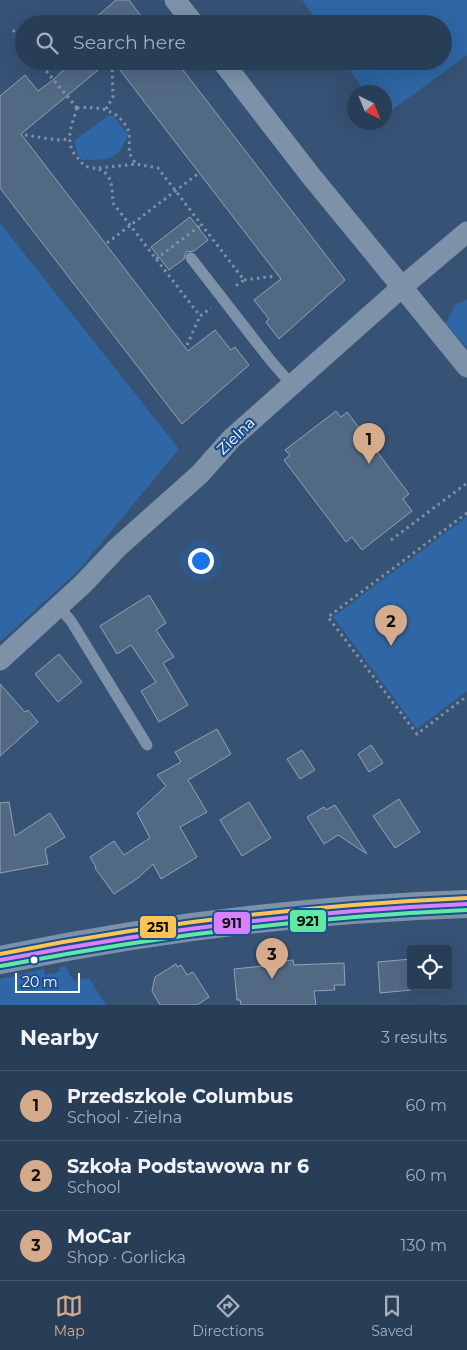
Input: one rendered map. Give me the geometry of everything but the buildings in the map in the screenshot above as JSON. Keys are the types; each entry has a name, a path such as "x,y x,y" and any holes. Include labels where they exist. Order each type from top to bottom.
{"street":[{"path":"229,70 310,176 467,367"},
{"name":"Zielna","path":"0,660 83,584 117,548 200,474 231,439 402,287 467,232"},
{"path":"0,960 63,947 196,926 356,910 467,904"}],"lane":[{"path":"191,258 292,385"},
{"path":"58,607 71,620 148,745"}],"path":[{"path":"45,70 77,108"},
{"path":"106,109 113,97 112,70"},
{"path":"77,108 106,109 118,117 129,131 130,154 136,164"},
{"path":"77,108 69,139 72,150 82,164 99,168 136,164 158,168 244,280"},
{"path":"25,135 57,140 69,139"},
{"path":"99,168 107,175 111,182 112,203 200,316"},
{"path":"107,243 199,173"},
{"path":"156,259 201,225"},
{"path":"230,291 244,280 276,276"},
{"path":"187,345 200,316 214,306"},
{"path":"391,540 467,483"},
{"path":"467,513 328,616 417,734 467,696"}],"shaded area":[{"path":"302,0 467,0 467,55 452,66 452,15 313,15"},
{"path":"350,70 446,70 392,110 392,85 360,85"},
{"path":"108,116 113,116 128,134 120,150 106,159 82,160 77,153 75,140"},
{"path":"0,223 179,449 79,570 0,642"},
{"path":"467,300 467,348 445,324 456,304"},
{"path":"467,517 467,691 417,729 333,617"},
{"path":"65,966 74,981 89,978 106,1005 0,1005 0,979 44,969 45,975 60,972 59,967"}],"transit line":[{"name":"251","path":"0,954 116,933 232,917 349,905 467,898"},
{"name":"911","path":"0,960 58,949 232,923 349,911 467,904"},
{"name":"921","path":"1,966 59,955 233,929 350,917 467,910"}],"place":[{"name":"Przedszkole Columbus","path":"369,464"},
{"name":"Szkoła Podstawowa nr 6","path":"391,646"},
{"name":"MoCar","path":"272,979"}]}
